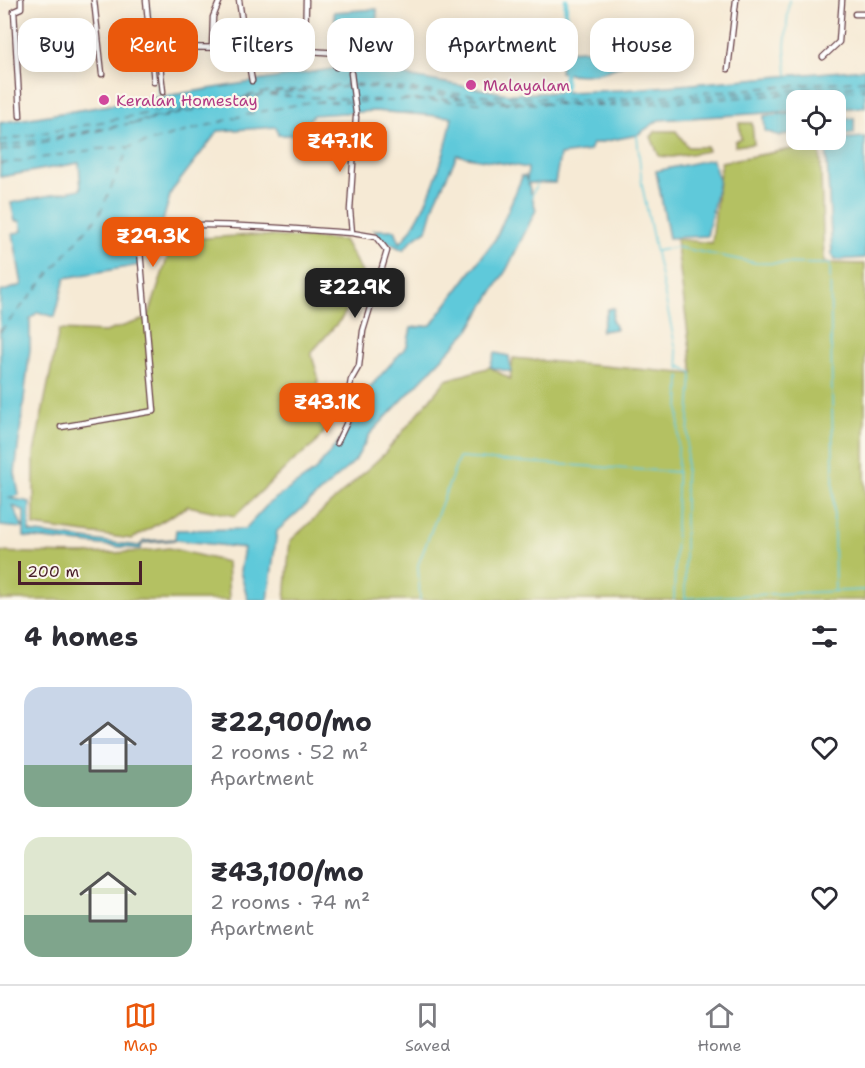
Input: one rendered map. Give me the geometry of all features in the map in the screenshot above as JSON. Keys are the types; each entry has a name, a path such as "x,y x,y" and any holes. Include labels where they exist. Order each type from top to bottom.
{"street":[{"path":"20,116 14,11 21,8 21,0"},
{"path":"94,0 102,74"},
{"path":"146,0 154,82"},
{"path":"213,18 220,0"},
{"path":"239,0 242,18"},
{"path":"306,0 305,48 309,51 327,52"},
{"path":"728,69 736,0"},
{"path":"822,57 839,42 842,0"},
{"path":"855,14 865,14"},
{"path":"163,92 158,48 210,47"},
{"path":"250,72 252,81"},
{"path":"351,73 356,115 350,200 352,233"},
{"path":"61,427 154,411 139,239 142,231 172,225 305,228 376,237 387,251 363,331 359,366 351,380 345,429 337,443"}],"green space":[{"path":"739,123 752,123 754,144 735,146 735,141 741,139"},
{"path":"656,131 676,131 688,147 707,147 708,151 672,157 659,156 651,137"},
{"path":"787,150 820,150 824,263 865,264 865,600 285,600 290,541 384,454 446,380 490,367 510,379 513,358 693,374 676,239 712,243 721,162"},
{"path":"251,235 344,240 365,278 342,318 311,353 318,376 317,393 337,397 334,419 314,445 291,463 235,516 188,506 132,539 34,526 34,453 59,330 105,332 148,318 173,240"},
{"path":"169,548 227,562 229,600 0,600 0,552 106,553"}],"water":[{"path":"377,9 377,18 335,18 334,12"},
{"path":"578,50 590,50 590,72 603,72 584,75 560,72 578,72"},
{"path":"865,69 865,107 846,108 846,90 786,90 786,112 659,120 637,135 592,144 589,151 560,155 555,183 528,183 536,210 507,269 469,330 370,434 355,461 277,531 268,600 248,600 240,571 244,548 176,540 143,543 140,549 24,537 24,511 13,506 23,528 0,526 0,292 22,285 13,234 22,231 20,221 15,221 11,203 81,189 79,163 0,177 0,123 327,70 327,72 383,72 509,94 621,90","holes":["374,111 452,117 434,184 409,231 400,243 395,230 374,230 380,238 403,250 413,239 427,230 435,202 457,155 528,168 527,181 525,176 520,176 522,177 496,238 431,325 411,328 407,346 370,387 355,389 351,426 315,471 269,503 245,529 176,530 175,539 144,541 139,546 29,532 30,502 10,498 19,495 15,473 30,349 30,319 38,312 55,317 65,278 140,265 138,229 162,224 171,192 218,131 276,127 278,135 298,135 313,115"]},
{"path":"786,114 786,134 780,136 765,131 764,116"},
{"path":"854,118 854,133 846,134 846,119"},
{"path":"865,137 865,258 835,260 832,254 827,150 846,150 846,138"},
{"path":"712,159 719,180 707,236 669,238 656,171"},
{"path":"614,308 612,320 616,329 601,331 608,309"},
{"path":"495,353 509,356 511,372 490,367"}],"waterway":[{"path":"565,18 566,0"},
{"path":"787,75 785,47 789,0"},
{"path":"149,5 150,18"},
{"path":"561,95 565,85 565,72"},
{"path":"156,80 159,97"},
{"path":"637,135 642,185 680,369"},
{"path":"531,197 538,182"},
{"path":"657,251 676,247 756,263 830,264 835,591"},
{"path":"680,366 692,373 685,481 685,600"},
{"path":"674,600 680,376"},
{"path":"420,600 418,565 459,458 677,472"},
{"path":"686,598 865,590"}],"ferry route":[{"path":"355,84 461,94 596,101 865,80"},
{"path":"0,147 123,125 260,93 350,84"},
{"path":"594,104 865,85"},
{"path":"270,94 356,86 462,97"},
{"path":"357,102 471,98 612,106 865,89"},
{"path":"132,124 263,95 352,99"},
{"path":"243,97 256,96"},
{"path":"0,141 229,98"},
{"path":"357,99 379,100"},
{"path":"402,100 580,105"},
{"path":"488,100 528,104"},
{"path":"0,164 99,149 130,147 249,114 311,102 352,102"},
{"path":"0,151 116,127"},
{"path":"0,332 99,215 129,147"}],"place":[{"name":"Malayalam","path":"471,85"},
{"name":"Keralan Homestay","path":"104,100"}]}
